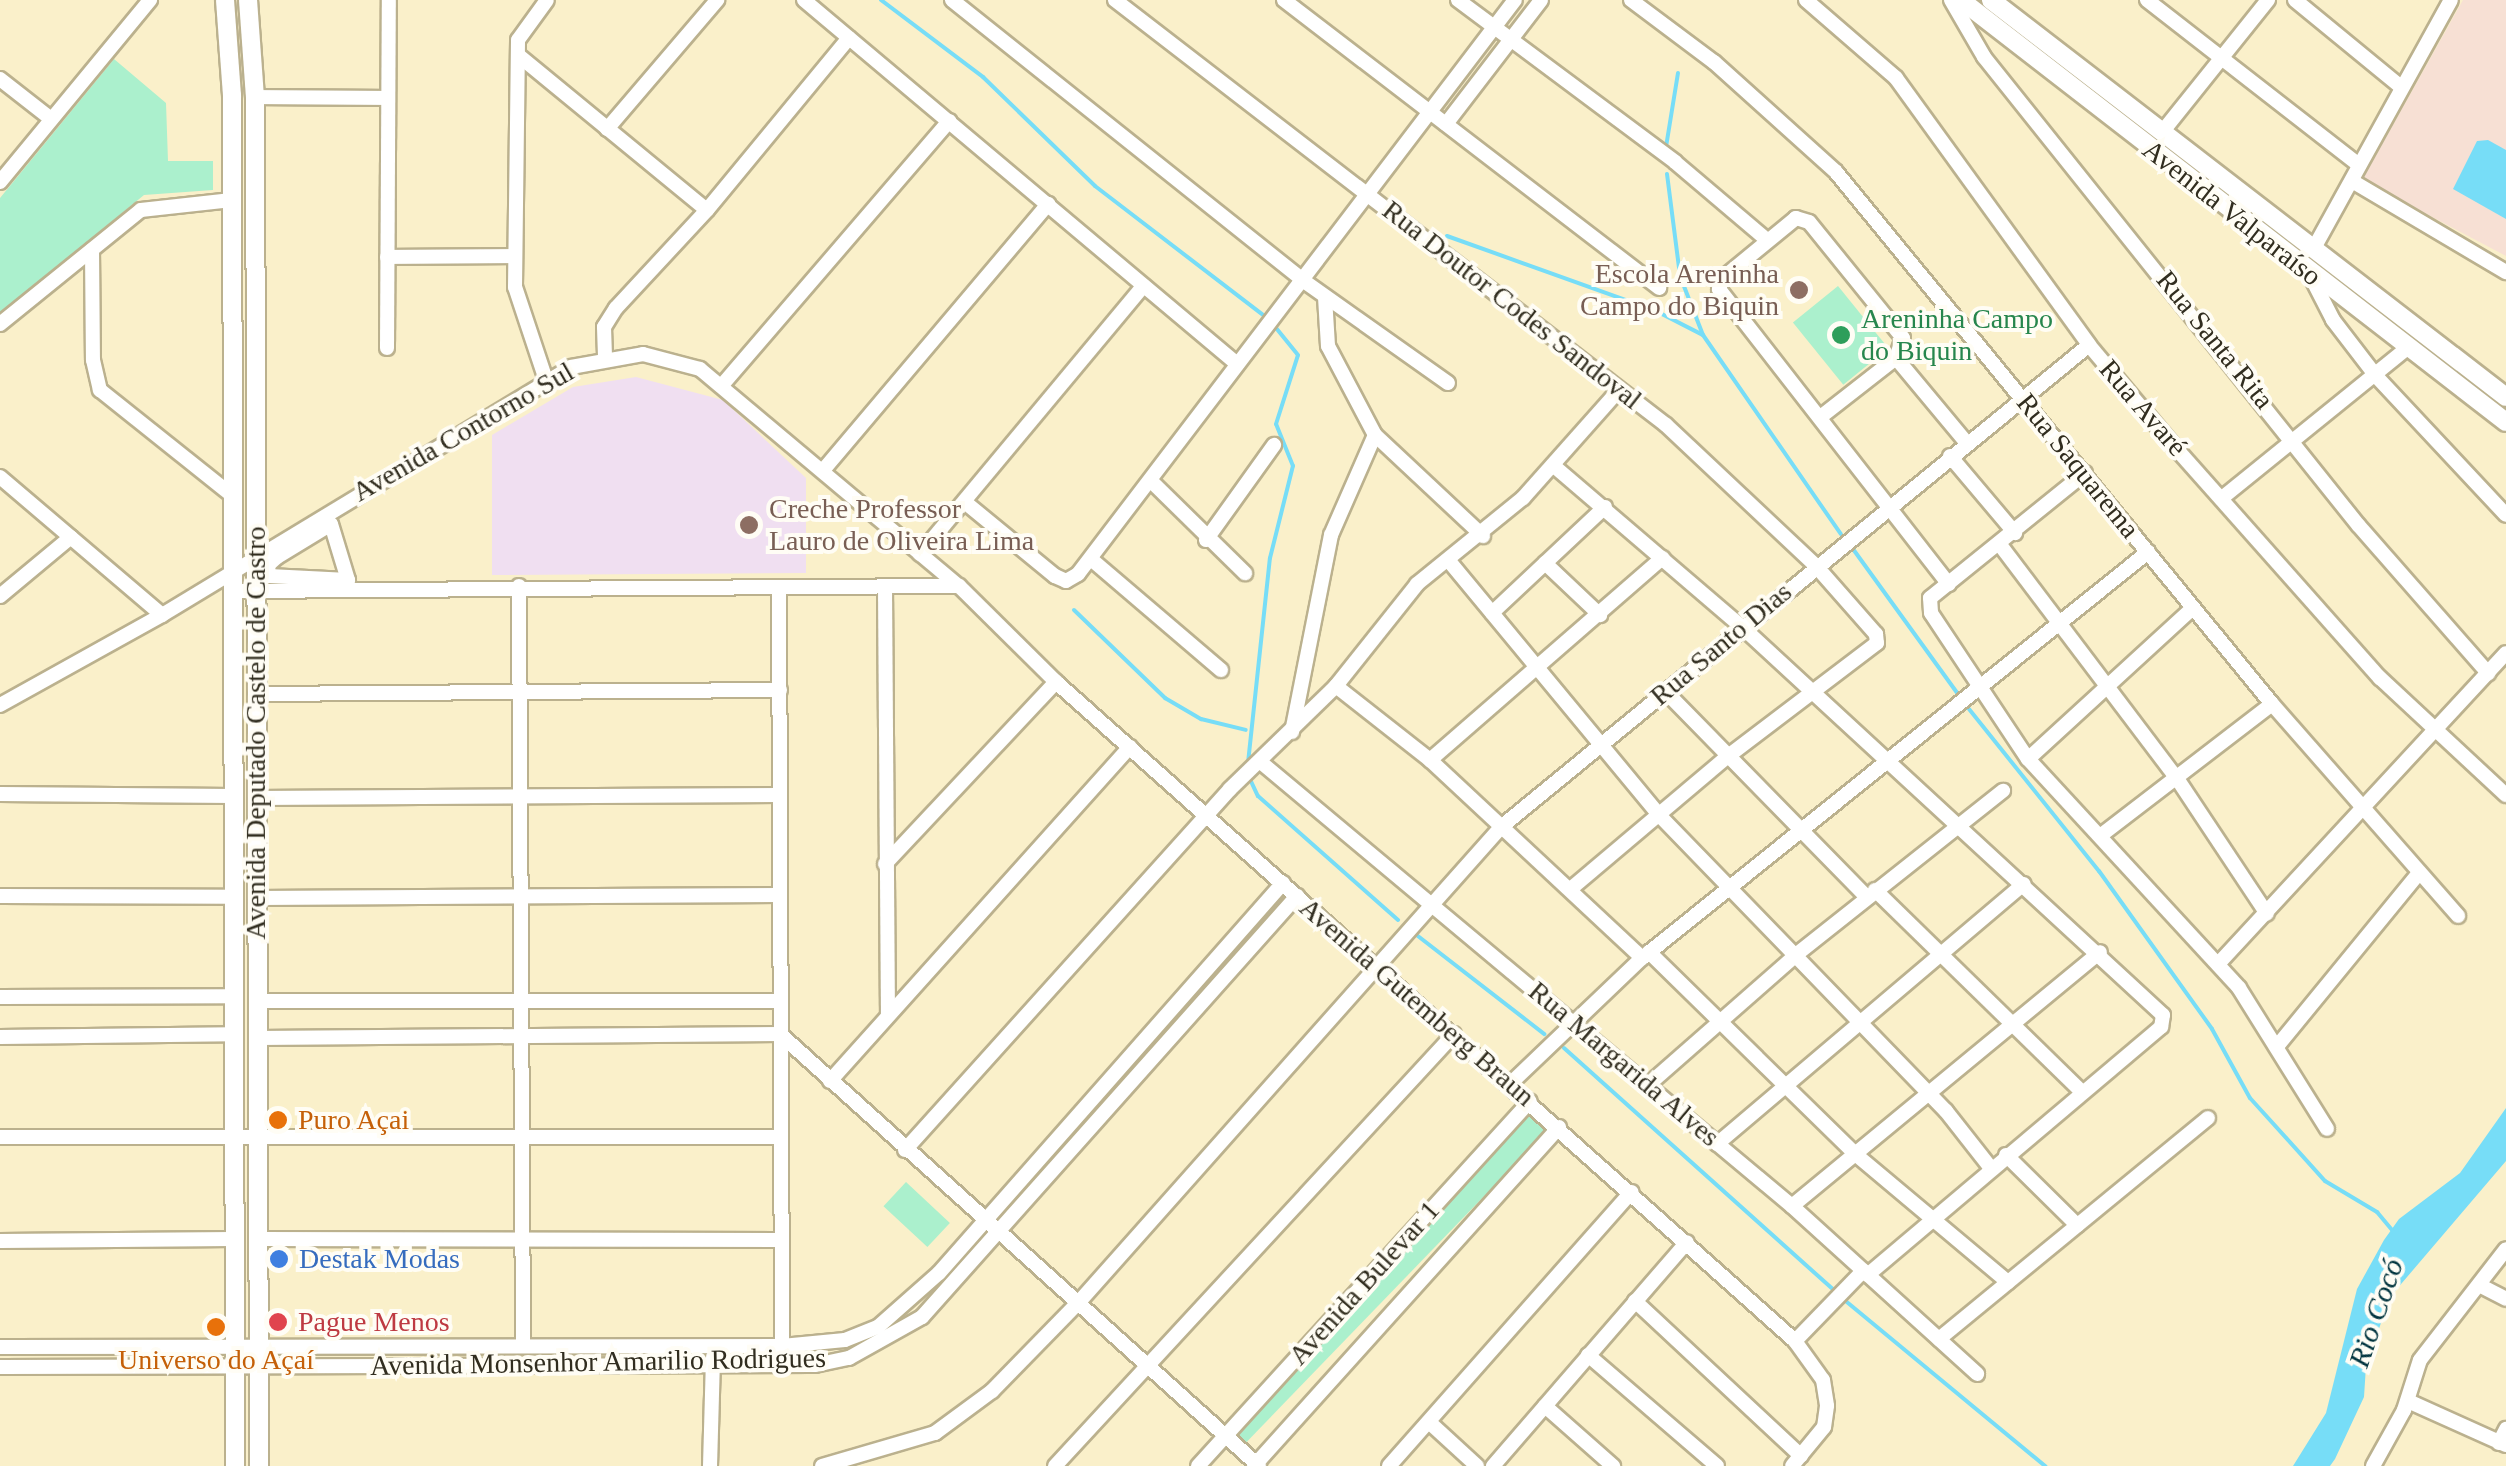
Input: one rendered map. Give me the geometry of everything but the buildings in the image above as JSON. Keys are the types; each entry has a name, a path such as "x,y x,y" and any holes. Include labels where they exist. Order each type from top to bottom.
{"main road":[{"name":"Avenida Deputado Castelo de Castro","path":"226,0 234,496 235,1466"},
{"name":"Avenida Deputado Castelo de Castro","path":"248,0 255,98 259,1466"},
{"name":"Avenida Valparaíso","path":"1960,0 2309,274 2506,422"},
{"name":"Avenida Valparaíso","path":"1991,0 2506,397"},
{"path":"2180,173 2194,155"}],"street":[{"path":"0,182 150,0"},
{"path":"387,348 389,0"},
{"path":"546,380 518,306 515,256 518,40 547,0"},
{"path":"607,129 717,0"},
{"path":"804,0 1237,364"},
{"path":"952,0 1325,297 1448,383"},
{"name":"Rua Doutor Codes Sandoval","path":"1115,0 1666,426 1816,566 1876,634 1876,643 1813,691"},
{"path":"1284,0 1659,288"},
{"path":"1458,0 1675,162 1767,240"},
{"path":"966,503 1066,581 1092,559 1515,0"},
{"path":"1446,124 1541,0"},
{"name":"Rua Saquarema","path":"1631,0 1714,62 1836,172 2272,704 2458,916"},
{"name":"Rua Avaré","path":"1806,0 1896,78 2089,345 2222,498 2433,730 2506,796"},
{"name":"Rua Santa Rita","path":"1951,0 1984,56 2294,438 2359,526 2488,673"},
{"path":"2147,0 2359,165"},
{"path":"2163,131 2268,0"},
{"path":"2296,0 2400,87"},
{"path":"2314,248 2451,0"},
{"path":"605,356 610,316 707,210 849,38"},
{"path":"518,55 707,210"},
{"path":"0,79 51,119"},
{"path":"255,98 387,98"},
{"path":"723,384 949,120"},
{"path":"2352,181 2506,272"},
{"path":"0,324 92,250 158,204 231,200"},
{"path":"825,468 1048,204"},
{"path":"1823,415 1896,358 1903,338 1809,222 1796,218 1720,283 1948,584"},
{"path":"92,250 93,360 100,390 234,496"},
{"path":"387,257 515,256"},
{"path":"2309,274 2333,320 2376,376 2506,515"},
{"path":"920,554 1142,286"},
{"path":"1325,297 1328,346 1375,435 1483,536"},
{"name":"Rua Santo Dias","path":"822,1466 935,1433 992,1391 1080,1302 1428,903 1501,827 1741,626 2089,345"},
{"path":"2222,498 2407,348"},
{"name":"Avenida Contorno Sul","path":"0,705 162,615 546,380 605,356 670,358 723,384 959,586"},
{"path":"1896,358 1966,442"},
{"path":"905,1150 1209,812 1262,764 1336,686 1398,605 1483,536 1554,466 1619,390"},
{"path":"1292,733 1332,536 1375,435"},
{"path":"1206,540 1274,445"},
{"path":"1950,456 2015,533"},
{"path":"1554,466 1741,626 1956,826 2100,952 2163,1015 2162,1026 1865,1273 1795,1341"},
{"path":"2084,472 2000,546 1930,598 1931,613 1977,688 2028,759 2219,963 2279,1044 2327,1129"},
{"path":"1153,483 1206,540 1245,573"},
{"path":"3,484 162,615"},
{"path":"1492,613 1605,508"},
{"path":"331,524 333,530 348,580 269,576 268,566 277,557 331,524"},
{"path":"0,596 71,537"},
{"path":"2000,546 2176,777 2267,914"},
{"path":"1510,1084 1572,1021 1646,955 2148,552"},
{"path":"1430,760 1662,558"},
{"path":"1092,559 1221,670"},
{"path":"1449,561 1660,816 1929,1094 1990,1167"},
{"path":"1546,563 1600,615"},
{"path":"519,586 518,1035 523,1346"},
{"path":"234,590 959,586"},
{"name":"Avenida Gutemberg Braun","path":"959,586 1056,682 1209,812 1283,883 1795,1341 1826,1391 1826,1418 1797,1461"},
{"path":"886,588 884,864 888,1014"},
{"path":"779,589 782,1346"},
{"path":"2028,759 2193,608"},
{"path":"2219,963 2506,653"},
{"path":"884,864 1056,682"},
{"path":"1336,686 1430,760 1718,1021 1854,1153 2008,1282"},
{"path":"256,694 780,690"},
{"path":"1665,690 1802,830 2016,1024 2082,1092"},
{"path":"1572,888 1728,756 1813,691"},
{"path":"2100,836 2272,704"},
{"path":"830,1080 1130,747"},
{"name":"Rua Margarida Alves","path":"1262,764 1792,1206 1977,1374"},
{"path":"1648,1084 1797,954 2003,791"},
{"path":"0,794 232,796"},
{"path":"256,798 779,795"},
{"path":"2279,1044 2418,874"},
{"name":"Avenida Monsenhor Amarilio Rodrigues","path":"0,1367 115,1366 236,1356 523,1346 782,1346 845,1340 879,1326 939,1273 1283,883"},
{"path":"1716,1144 1862,1025 2024,884"},
{"path":"257,898 779,895"},
{"path":"0,896 232,897"},
{"name":"Avenida Monsenhor Amarilio Rodrigues","path":"258,1355 815,1365 885,1343 922,1317 1000,1234 1298,896"},
{"path":"1792,1206 2100,952"},
{"path":"0,997 232,996"},
{"path":"258,1001 778,1000"},
{"path":"0,1037 232,1034"},
{"path":"258,1038 780,1034 1256,1465"},
{"path":"1055,1466 1151,1367 1454,1034"},
{"name":"Avenida Bulevar 1","path":"1198,1466 1530,1101"},
{"path":"1939,1339 2208,1118"},
{"name":"Avenida Bulevar 1","path":"1256,1465 1559,1127"},
{"path":"0,1137 779,1137"},
{"path":"2006,1155 2077,1225"},
{"path":"1389,1466 1632,1192"},
{"path":"260,1239 782,1240"},
{"path":"0,1241 234,1240"},
{"path":"1493,1466 1687,1242"},
{"path":"2373,1466 2408,1400 2420,1360 2506,1249"},
{"path":"2481,1286 2506,1299"},
{"path":"1635,1301 1797,1461"},
{"path":"710,1466 713,1346"},
{"name":"Avenida Monsenhor Amarilio Rodrigues","path":"0,1347 115,1347 236,1356"},
{"path":"115,1347 115,1366"},
{"path":"1588,1356 1717,1466"},
{"path":"2408,1400 2504,1439"},
{"path":"1545,1406 1613,1466"},
{"path":"1429,1422 1477,1466"}],"shaded area":[{"path":"2463,0 2506,0 2506,256 2362,180"},
{"path":"636,377 723,400 806,478 806,573 492,575 492,435 573,387"}],"green space":[{"path":"114,59 166,103 168,161 213,161 213,190 144,195 0,314 0,198"},
{"name":"Areninha Campo do Biquin","path":"1838,286 1888,348 1843,385 1793,323"},
{"path":"1526,1111 1547,1131 1245,1444 1224,1424"},
{"path":"906,1182 950,1223 927,1247 883,1206"}],"water":[{"path":"2488,140 2506,150 2506,219 2453,189 2477,141"},
{"name":"Rio Cocó","path":"2506,1108 2506,1161 2390,1297 2366,1366 2364,1397 2335,1459 2330,1466 2293,1466 2326,1413 2357,1289 2384,1240 2399,1219 2460,1173"}],"waterway":[{"path":"881,0 983,77 1095,186 1266,317"},
{"path":"1666,147 1678,73"},
{"path":"1667,174 1680,276 1703,335 1841,534"},
{"path":"1447,236 1656,311 1703,335"},
{"path":"1248,763 1270,558 1293,466 1276,424 1298,355 1273,324"},
{"path":"1853,549 1958,694"},
{"path":"1074,610 1165,698 1201,719 1246,730"},
{"path":"1969,709 2099,871 2212,1029 2250,1098 2325,1181 2377,1212 2394,1232"},
{"path":"1249,777 1258,796 1398,920"},
{"path":"1414,933 1544,1034"},
{"path":"1564,1048 1835,1291"},
{"path":"1842,1298 2045,1466"}],"place":[{"name":"Escola Areninha Campo do Biquin","path":"1799,290"},
{"name":"Areninha Campo do Biquin","path":"1841,335"},
{"name":"Creche Professor Lauro de Oliveira Lima","path":"749,525"},
{"name":"Puro Açai","path":"278,1120"},
{"name":"Destak Modas","path":"279,1259"},
{"name":"Pague Menos","path":"278,1322"},
{"name":"Universo do Açaí","path":"216,1327"}]}
